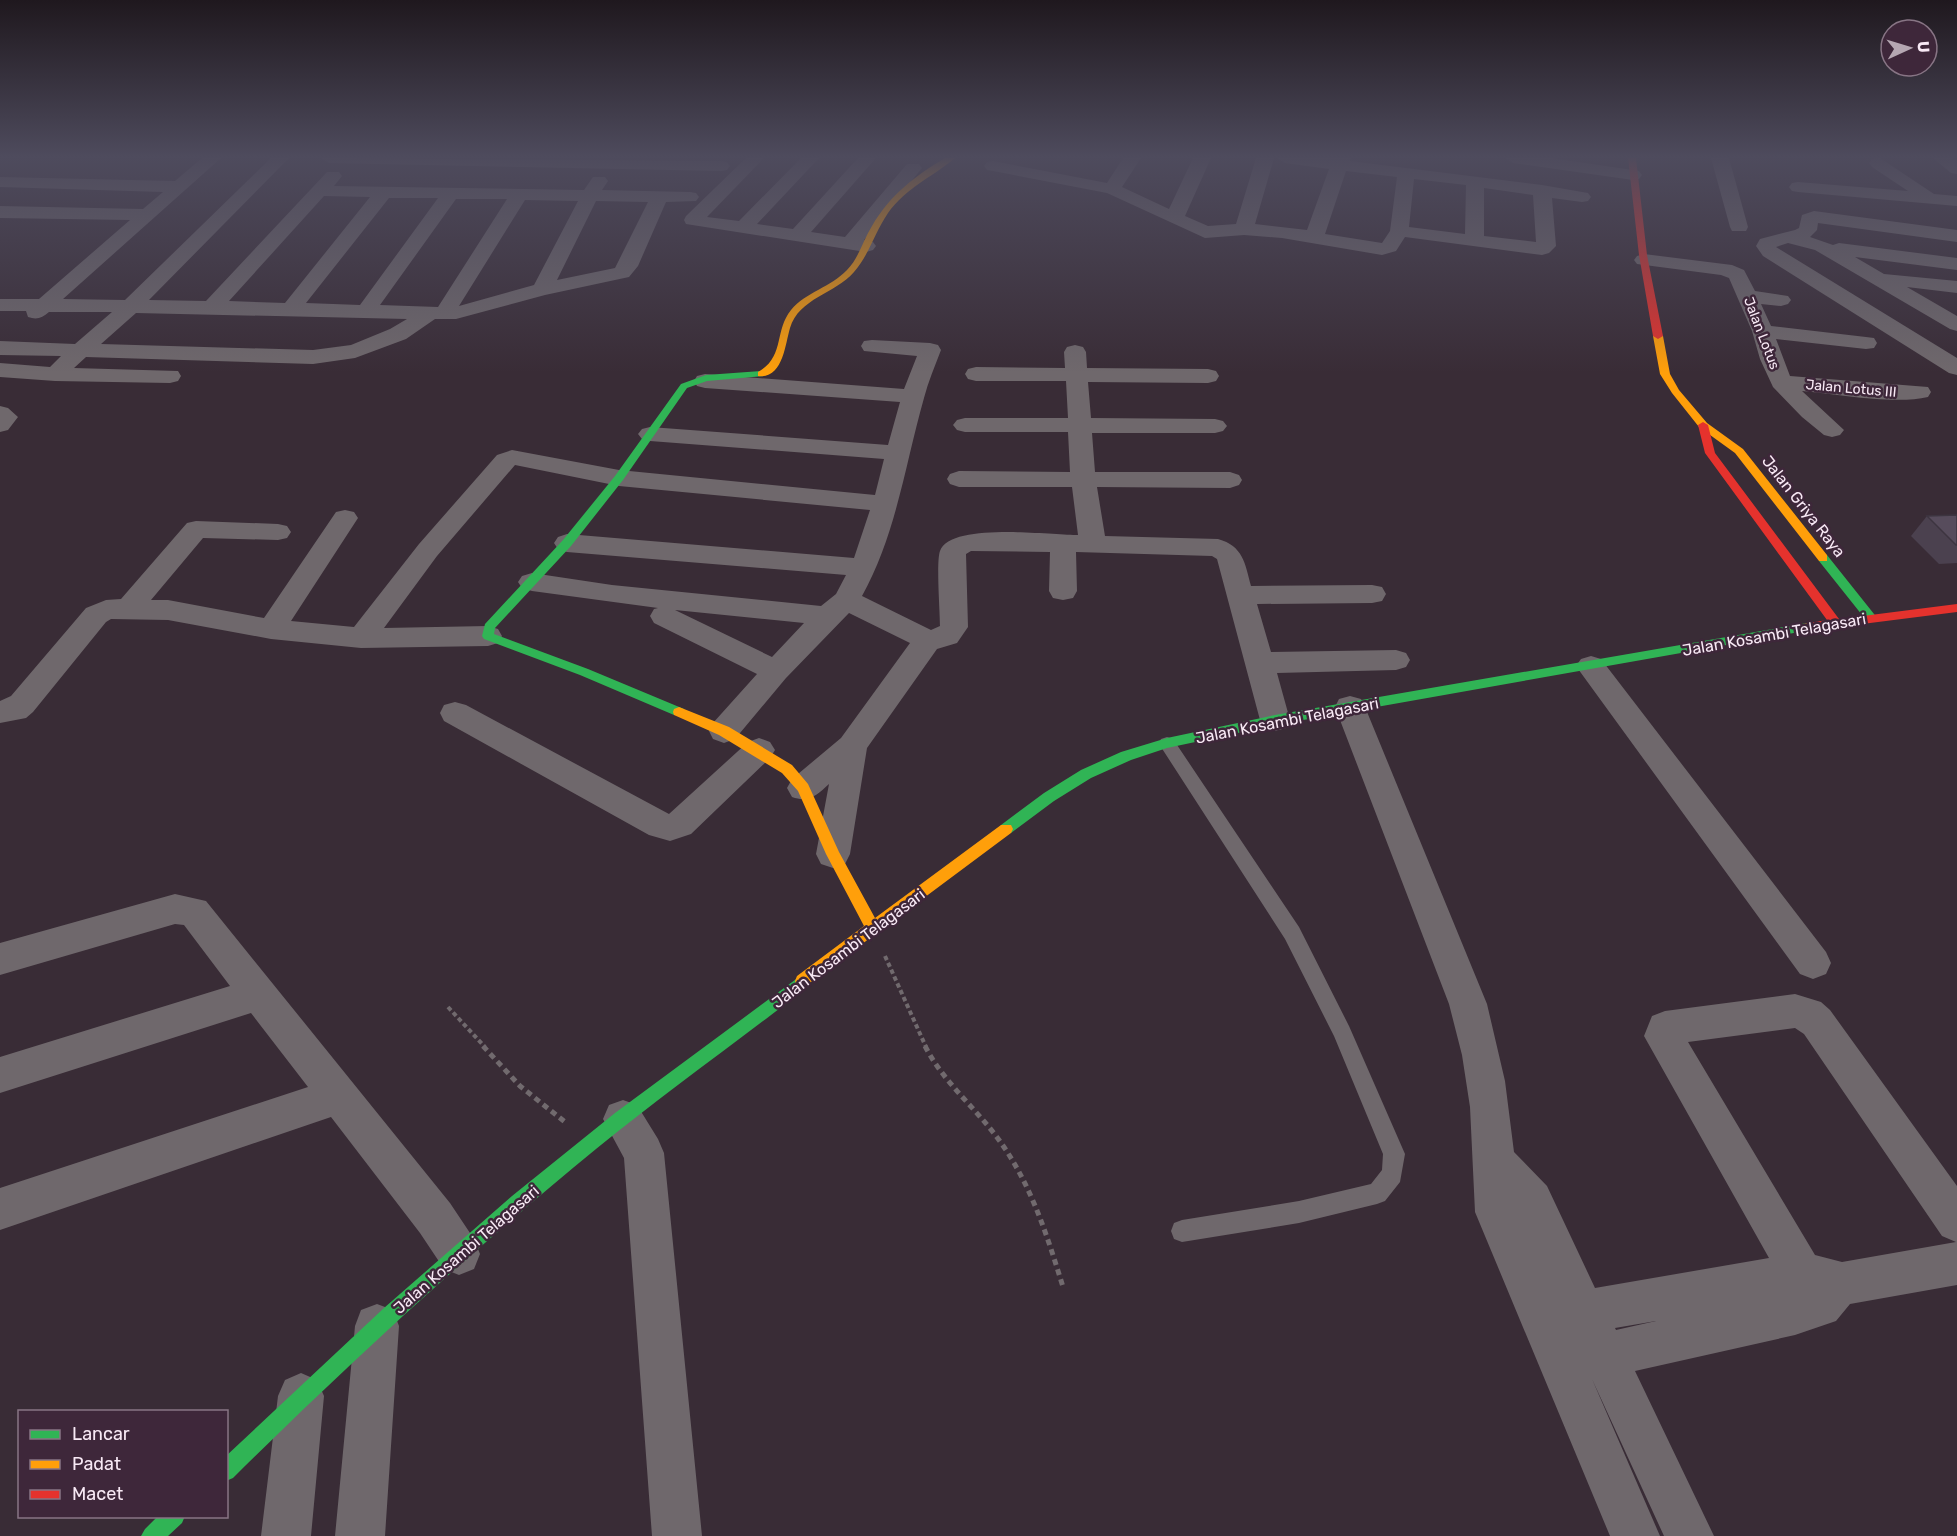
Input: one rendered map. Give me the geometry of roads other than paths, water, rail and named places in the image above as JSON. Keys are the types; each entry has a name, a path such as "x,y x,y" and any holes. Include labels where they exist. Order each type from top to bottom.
{"street":[{"path":"0,346 131,230"},
{"path":"68,362 130,308 208,230"},
{"path":"212,307 283,230"},
{"path":"291,309 354,230"},
{"path":"366,311 425,230"},
{"path":"0,370 68,362 313,357 355,351 380,342 437,313 495,230"},
{"path":"542,289 572,230"},
{"path":"0,305 212,307 437,313 474,309 542,289 622,273 628,266 644,230"},
{"path":"755,230 858,245"},
{"path":"797,236 803,230"},
{"path":"488,636 489,627 567,543 619,478 684,386 692,380 707,377 760,374 772,369 778,363 791,317 850,273 858,245 871,230"},
{"path":"1201,230 1205,232 1235,230"},
{"path":"1257,230 1282,231 1382,249 1389,247 1399,231 1537,249 1546,246 1545,230"},
{"path":"1314,237 1317,230"},
{"path":"1474,230 1474,240"},
{"name":"Jalan Griya Raya","path":"1640,230 1665,374 1675,391 1703,425 1740,451 1830,589 1835,622"},
{"path":"1808,230 1790,238 1767,243 1766,246 1770,252 1952,362"},
{"path":"1909,230 1957,236"},
{"path":"1790,238 1822,246 1957,264"},
{"path":"1822,246 1957,325"},
{"name":"Jalan Lotus","path":"1643,253 1730,271 1738,276 1763,331 1781,382 1810,412 1832,430"},
{"path":"1877,278 1956,290"},
{"path":"1748,296 1781,300"},
{"path":"1763,331 1866,343"},
{"path":"0,346 68,362 170,376"},
{"path":"724,731 776,671 837,608 864,568 885,504 913,396 930,350 872,346"},
{"path":"976,374 1075,363 1208,376"},
{"path":"1075,363 1083,479 1093,546"},
{"path":"692,380 913,396"},
{"name":"Jalan Lotus III","path":"1781,382 1893,392 1920,392"},
{"path":"1810,412 1893,392"},
{"path":"0,413 6,417 0,426"},
{"path":"965,425 1215,426"},
{"name":"Jalan Griya Raya","path":"1703,425 1710,453 1830,589 1870,617"},
{"path":"650,435 897,453"},
{"path":"361,638 428,550 509,458 619,478 885,504"},
{"path":"958,479 1230,480"},
{"path":"271,629 345,518"},
{"path":"129,608 196,529 278,532"},
{"path":"532,582 612,594 837,608 928,640 945,637 951,634 954,627 953,552 957,546 977,542 1218,548 1229,555 1275,720"},
{"path":"567,543 864,568"},
{"path":"1063,545 1063,591"},
{"path":"1239,595 1372,594"},
{"path":"0,712 15,710 22,704 96,615 106,610 129,608 168,610 271,629 361,638 488,636 584,672 724,731 759,750 787,769 803,788 833,854 873,928"},
{"name":"Jalan Kosambi Telagasari","path":"228,1469 301,1396 377,1326 459,1254 607,1131 873,928 1049,797 1086,774 1126,756 1167,743 1275,720 1835,622 1957,608"},
{"path":"664,616 776,671"},
{"path":"803,788 852,746 928,640"},
{"path":"1258,663 1396,660"},
{"path":"1591,666 1813,963"},
{"path":"1350,707 1468,1004 1479,1040 1487,1077 1495,1162 1496,1212 1635,1536"},
{"path":"455,713 661,826 670,828 679,825 759,750"},
{"path":"833,854 852,746"},
{"path":"0,959 175,909 194,912 339,1096 459,1254"},
{"path":"0,1075 258,994"},
{"path":"1822,1288 1663,1036 1665,1028 1787,1011 1808,1014 1817,1022 1957,1221"},
{"path":"0,1209 339,1096"},
{"path":"607,1131 644,1153 677,1536"},
{"path":"1495,1162 1532,1201 1689,1536"},
{"path":"1541,1319 1585,1311 1822,1288 1957,1263"},
{"path":"1559,1361 1605,1355 1822,1288"},
{"path":"360,1536 377,1326"},
{"path":"286,1536 301,1396"},
{"path":"152,1536 173,1518"}],"lane":[{"path":"1167,743 1292,933 1342,1032 1394,1154 1392,1174 1377,1192 1299,1212 1182,1231"}]}
